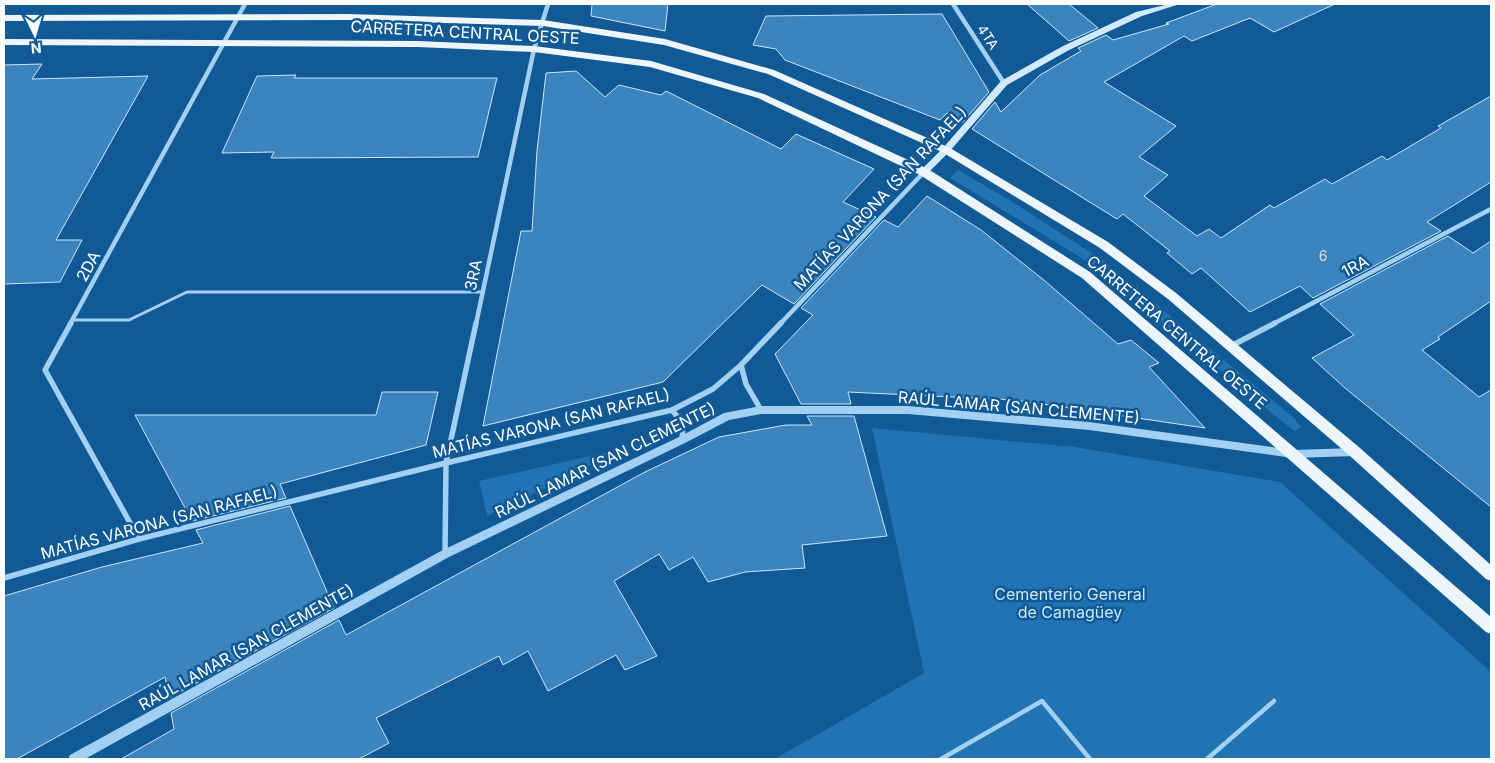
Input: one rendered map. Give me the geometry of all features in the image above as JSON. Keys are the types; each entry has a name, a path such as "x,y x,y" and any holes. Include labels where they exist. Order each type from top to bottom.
{"main road":[{"name":"MATÍAS VARONA (SAN RAFAEL)","path":"924,172 946,150 1004,83 1066,48 1139,14 1176,4"},
{"name":"CARRETERA CENTRAL OESTE","path":"4,18 418,18 543,23 665,42 771,72 946,150 1104,245 1172,296 1355,452 1491,574"},
{"name":"CARRETERA CENTRAL OESTE","path":"4,42 418,44 534,49 651,64 762,96 924,172 1086,275 1491,627"}],"street":[{"name":"2DA","path":"139,539 45,370 245,4"},
{"name":"3RA","path":"445,554 446,462 534,49 548,4"},
{"name":"4TA","path":"953,4 1004,83"},
{"name":"MATÍAS VARONA (SAN RAFAEL)","path":"4,578 139,539 446,462 672,410 713,389 741,365 924,172"},
{"name":"1RA","path":"1230,346 1491,209"},
{"path":"741,365 746,384 760,410"},
{"path":"672,410 683,424 682,440"},
{"name":"RAÚL LAMAR (SAN CLEMENTE)","path":"74,759 445,554 682,440 727,416 760,410 908,410 1089,426 1293,454 1355,452"}],"lane":[{"path":"73,320 129,320 187,292 483,292"},
{"path":"941,759 1042,701 1090,759"},
{"path":"1207,759 1274,701"}],"green space":[{"path":"958,170 1011,201 1104,261 1293,417 1301,427 1295,431 1284,423 1109,278 1080,257 950,178"},
{"name":"Cementerio General de Camagüey","path":"872,428 1075,447 1280,482 1491,672 1491,759 775,759 924,673"},
{"path":"631,447 487,516 479,481"}],"building":[{"path":"592,4 668,4 665,31 591,16"},
{"path":"1027,4 1069,4 1098,28 1069,41"},
{"path":"1217,4 1335,4 1274,32 1250,18 1192,41 1184,36 1104,82 1176,126 1139,157 1168,175 1144,196 1197,236 1209,229 1221,238 1270,205 1274,208 1325,179 1332,184 1382,156 1387,160 1441,128 1438,126 1491,96 1491,182 1427,222 1441,231 1313,298 1300,286 1250,312 1201,268 1192,274 1167,253 1170,251 1123,214 1117,219 972,129 995,102 1001,112 1040,75 1081,51 1078,48 1106,35 1113,40 1169,24 1166,23"},
{"path":"942,14 989,92 962,123 947,113 940,120 785,60 776,49 753,45 766,16"},
{"path":"42,64 32,79 148,76 56,240 82,240 60,282 4,284 4,65"},
{"path":"576,71 605,97 619,85 661,95 666,91 781,149 796,134 874,169 843,202 876,217 794,304 762,285 663,382 483,426 521,231 532,231 537,151 546,73"},
{"path":"296,75 294,78 497,78 478,157 271,158 274,152 222,153 257,76"},
{"path":"927,196 981,230 1045,281 1118,344 1131,340 1159,363 1149,367 1205,428 1015,400 848,392 851,404 801,404 775,354 813,315 801,308 884,220 898,227"},
{"path":"1448,236 1473,253 1491,241 1491,301 1422,350 1479,397 1491,390 1491,507 1345,388 1312,358 1354,335 1320,304"},
{"path":"382,392 438,392 426,445 280,484 286,498 192,521 135,415 376,415"},
{"path":"807,416 854,416 887,536 802,545 805,568 745,572 708,582 693,557 669,570 659,554 614,581 657,656 625,670 616,655 548,691 528,651 503,665 499,656 376,718 389,743 359,759 121,759 174,729 171,713 339,620 346,635 645,472 719,437 786,425 812,425"},
{"path":"290,506 334,608 169,698 165,677 17,759 4,759 4,596 102,567 203,543 196,530"}]}
